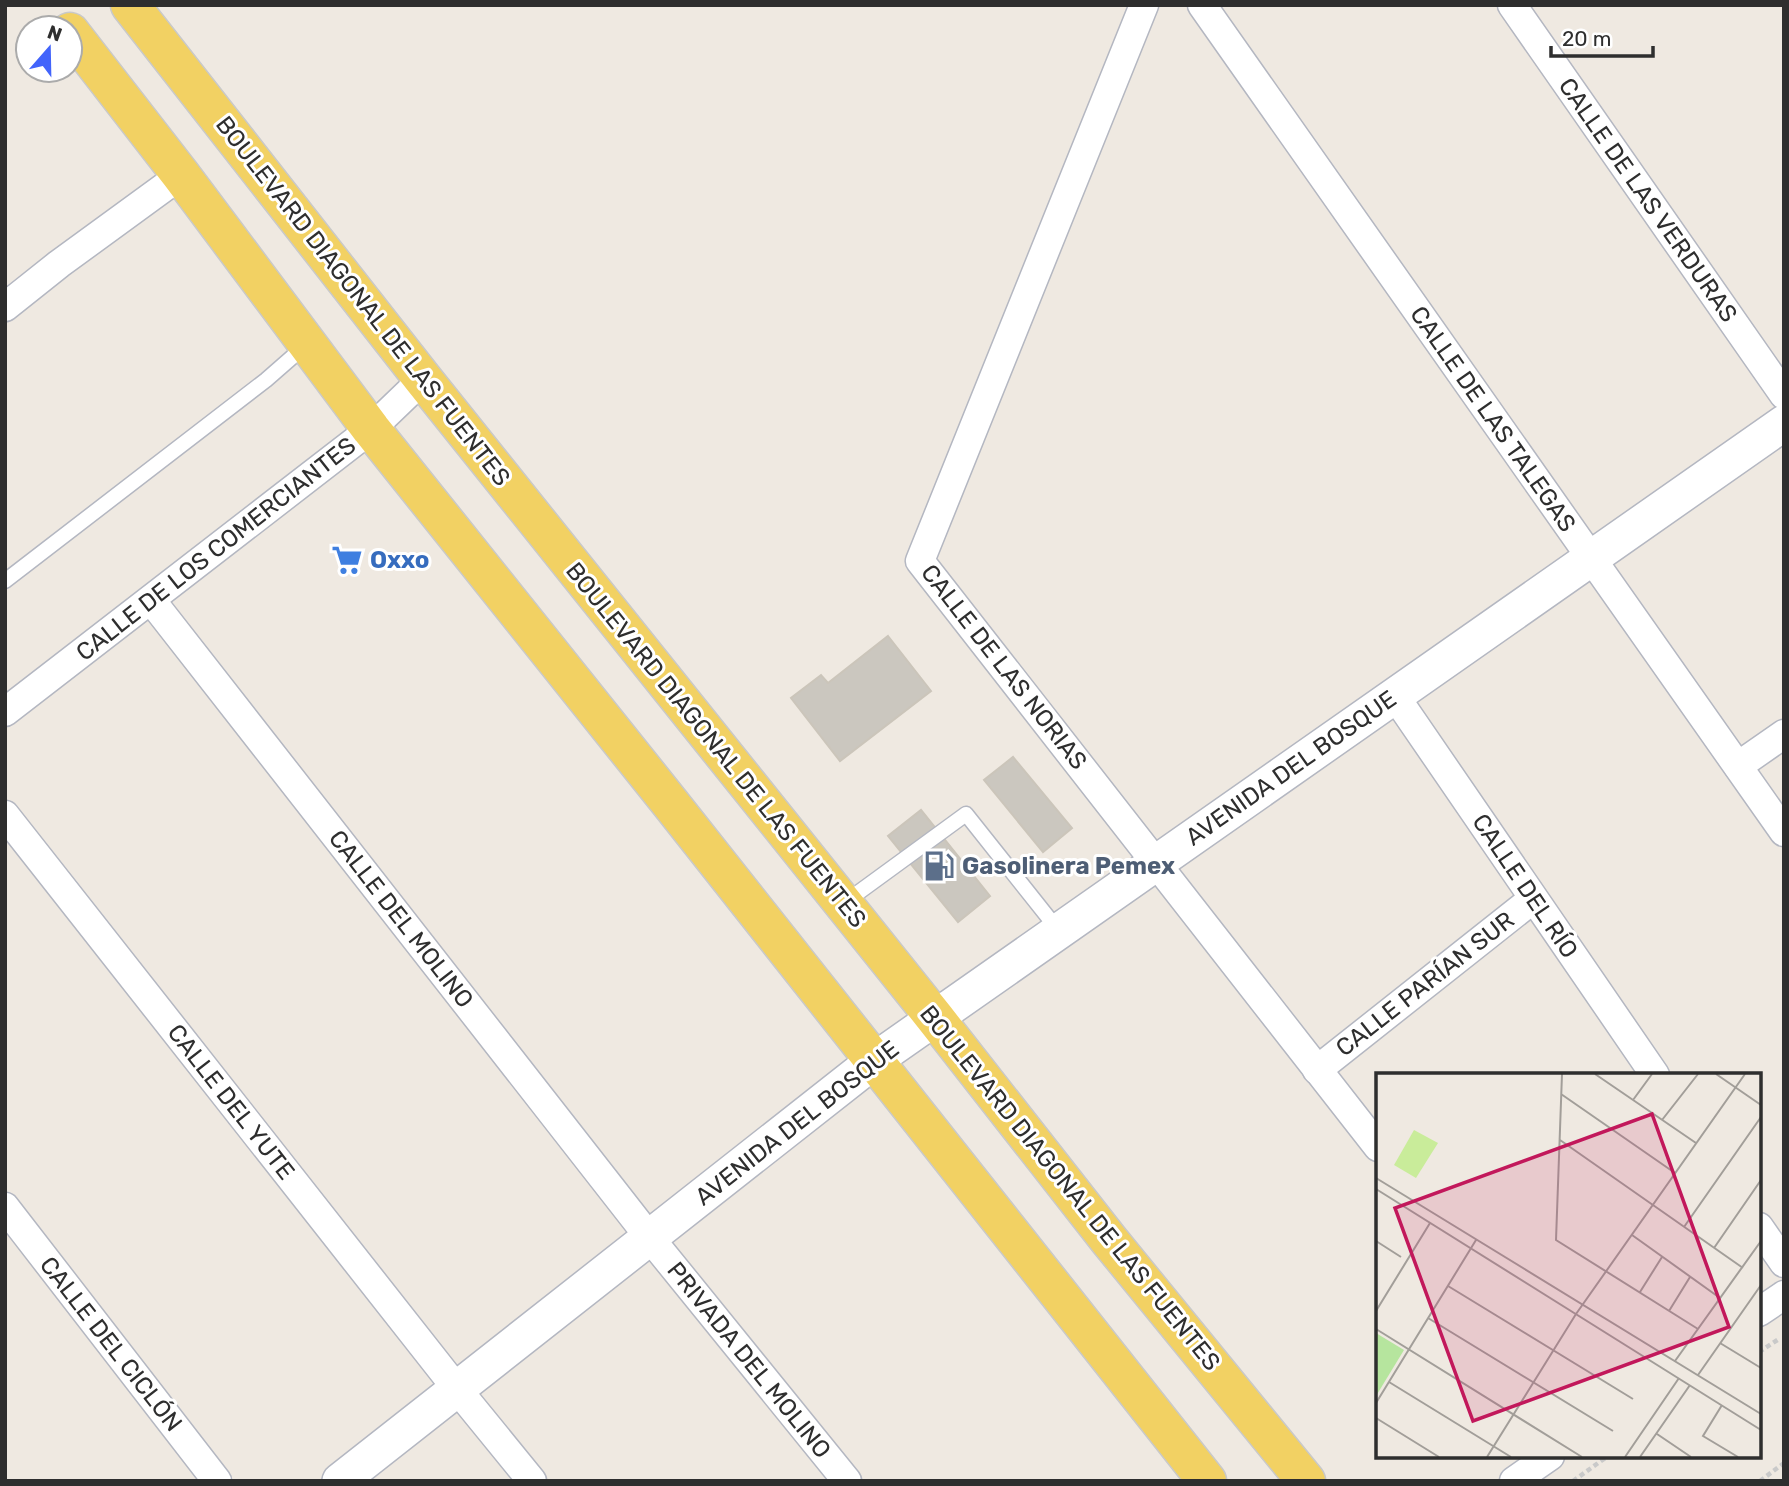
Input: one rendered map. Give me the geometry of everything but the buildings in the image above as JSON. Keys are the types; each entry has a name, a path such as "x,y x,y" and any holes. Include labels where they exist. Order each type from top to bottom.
{"main road":[{"name":"BOULEVARD DIAGONAL DE LAS FUENTES","path":"130,5 423,379 935,1018 1109,1240 1306,1481"},
{"path":"84,49 371,429 875,1060 1206,1481"}],"street":[{"name":"CALLE DE LAS NORIAS","path":"1144,5 920,561 1376,1144"},
{"name":"CALLE DE LAS TALEGAS","path":"1202,5 1784,832"},
{"name":"CALLE DE LAS VERDURAS","path":"1512,5 1784,395"},
{"path":"5,307 181,175"},
{"name":"CALLE DE LOS COMERCIANTES","path":"5,712 371,429 423,379"},
{"name":"AVENIDA DEL BOSQUE","path":"340,1481 875,1060 1784,424"},
{"name":"CALLE DEL MOLINO","path":"151,600 650,1238"},
{"name":"CALLE DEL RÍO","path":"1395,696 1654,1073"},
{"path":"1738,766 1784,734"},
{"name":"CALLE DEL YUTE","path":"5,815 531,1481"},
{"name":"CALLE PARÍAN SUR","path":"1317,1070 1533,899"},
{"name":"CALLE DEL CICLÓN","path":"5,1207 217,1481"},
{"path":"1761,1230 1784,1263"},
{"name":"PRIVADA DEL MOLINO","path":"650,1238 847,1481"},
{"path":"1761,1311 1784,1295"},
{"path":"1514,1481 1547,1458"}],"lane":[{"path":"5,581 266,380 307,344"},
{"path":"843,904 967,814 1059,930"}],"path":[{"path":"1761,1351 1784,1336"},
{"path":"1573,1481 1605,1458"},
{"path":"1760,1481 1784,1464"}],"place":[{"name":"Oxxo","path":"347,560"},
{"name":"Gasolinera Pemex","path":"939,866"}]}
